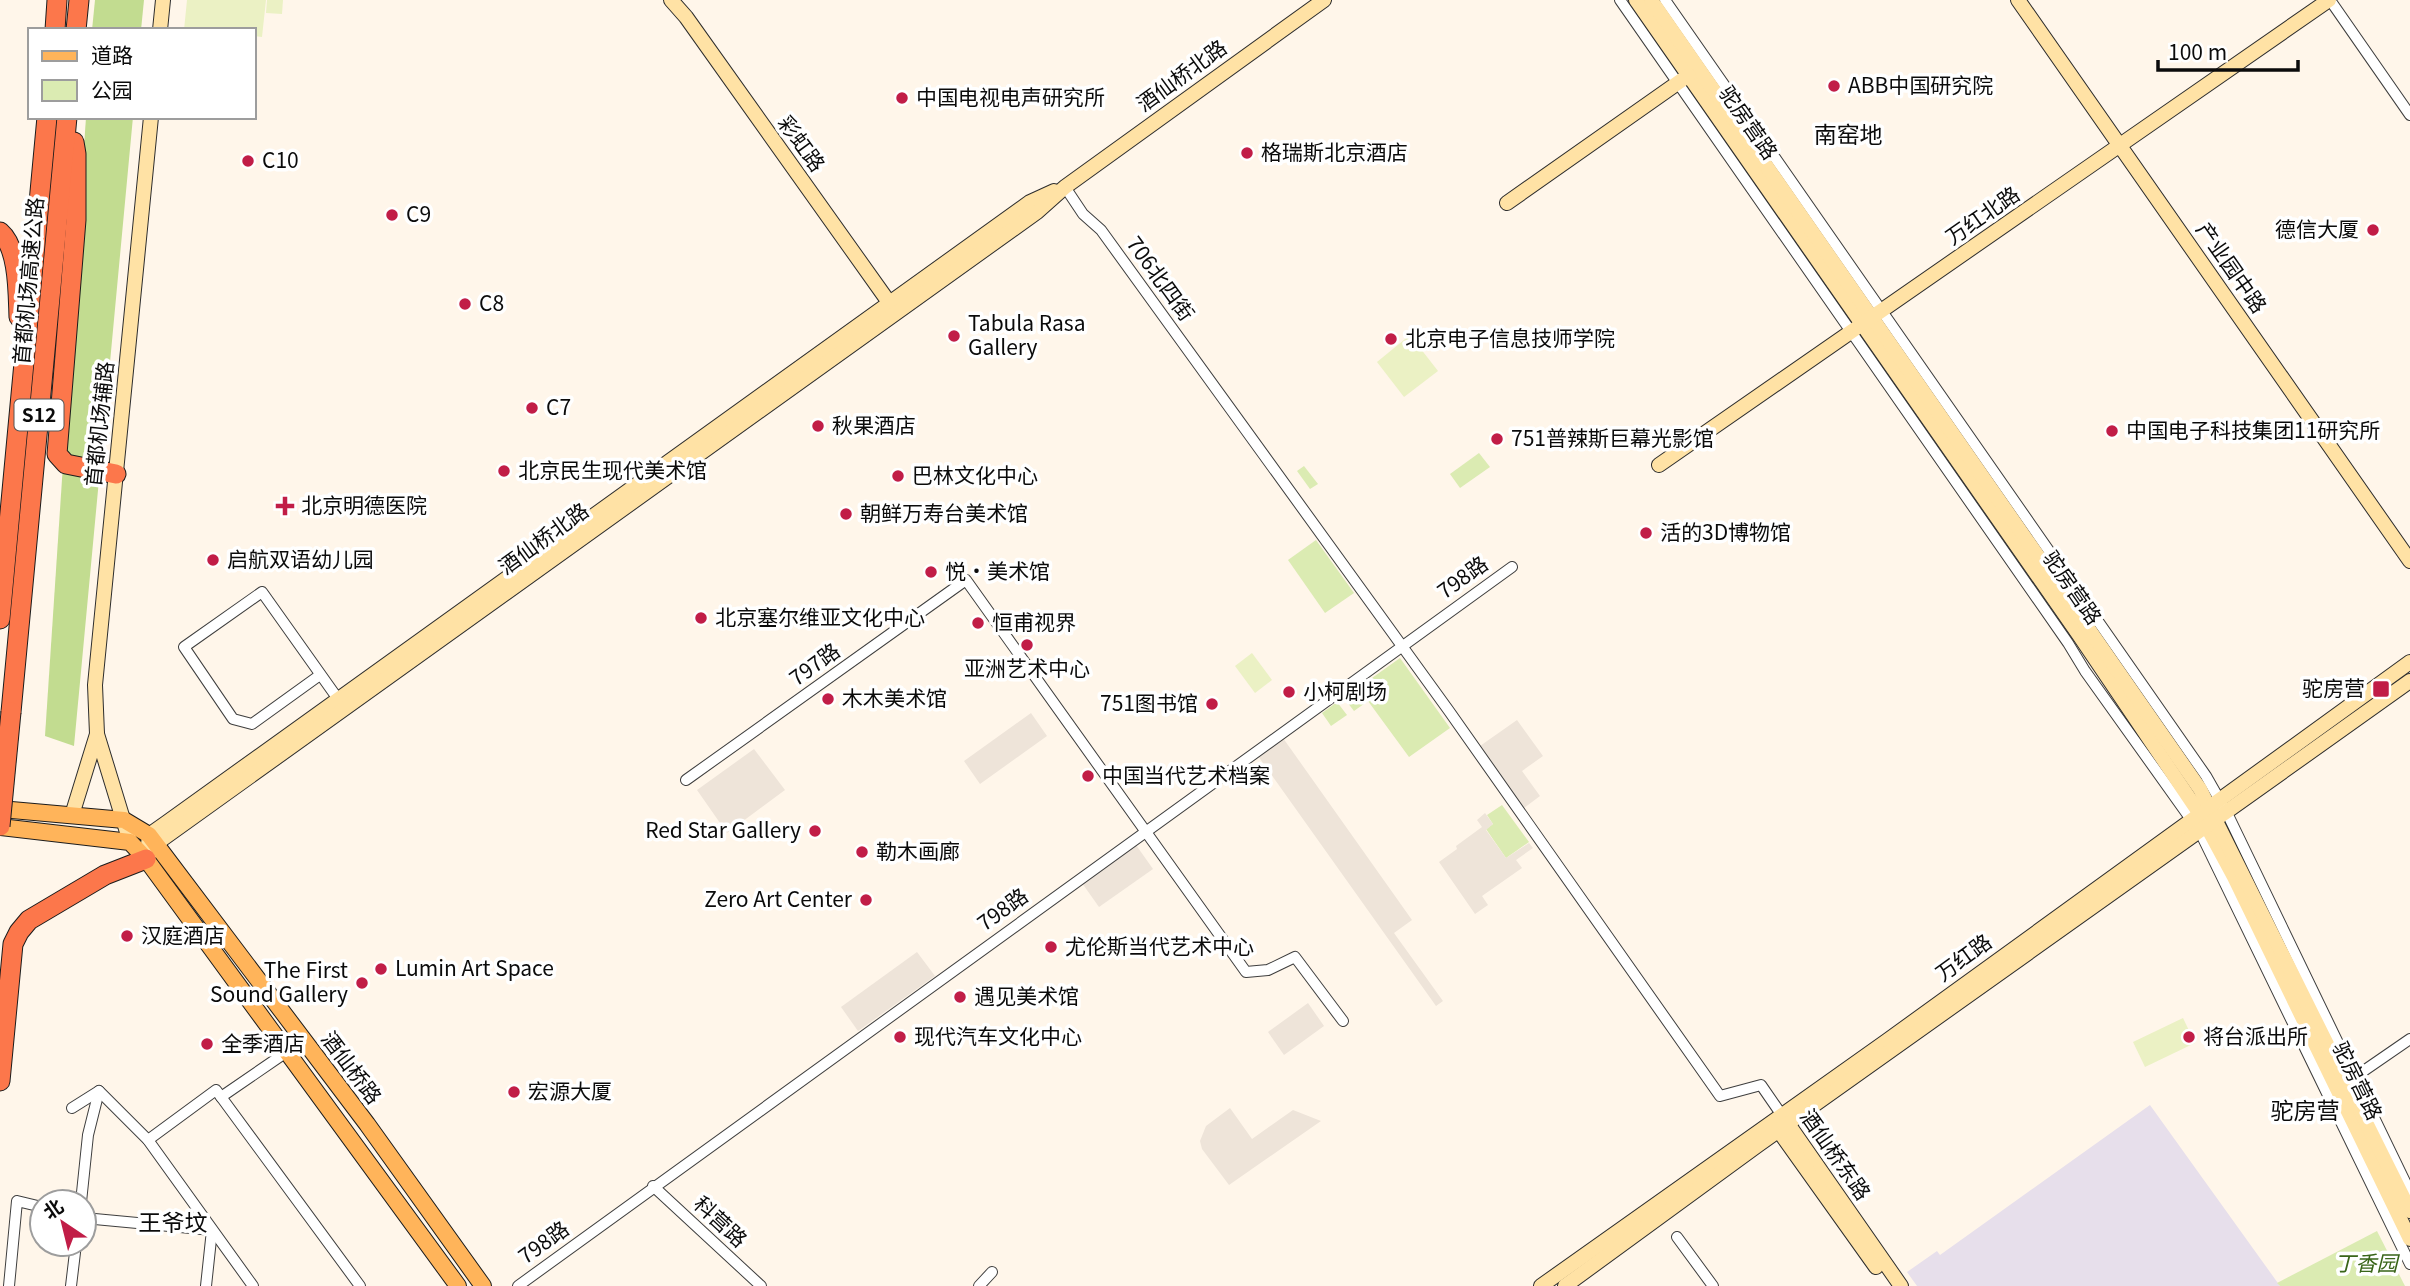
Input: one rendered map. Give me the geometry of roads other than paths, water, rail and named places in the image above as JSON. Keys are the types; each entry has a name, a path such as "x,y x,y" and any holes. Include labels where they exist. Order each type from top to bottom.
{"highway":[{"path":"55,28 57,0"},
{"path":"76,28 79,0"},
{"name":"首都机场高速公路","path":"0,619 47,119"},
{"path":"68,119 76,154 76,220 57,454 66,464 116,474"},
{"name":"首都机场高速公路","path":"0,827 68,119"},
{"path":"0,232 11,245 18,293 22,396"},
{"path":"0,1081 13,944 19,932 29,920 151,846"}],"main road":[{"path":"0,809 124,820 151,846"},
{"path":"0,827 151,846"},
{"name":"酒仙桥路","path":"151,846 288,1051 458,1286"},
{"name":"酒仙桥路","path":"151,846 367,1124 483,1286"}],"street":[{"path":"160,28 163,0"},
{"name":"彩虹路","path":"671,0 686,17 893,308"},
{"name":"酒仙桥北路","path":"151,846 893,308 1030,202 1065,187 1324,0"},
{"path":"1507,203 1683,79 1620,0"},
{"name":"驼房营路","path":"1636,0 1683,79 1867,322"},
{"name":"驼房营路","path":"1651,0 2079,635 2209,816 2350,1079 2410,1211"},
{"path":"1665,0 1867,322 2164,714 2206,776 2209,816 2410,1264"},
{"name":"产业园中路","path":"2018,0 2410,561"},
{"path":"2329,0 2410,114"},
{"name":"万红北路","path":"1659,465 2329,0"},
{"name":"首都机场辅路","path":"97,734 95,685 151,119"},
{"name":"706北四街","path":"1065,187 1083,214 1101,230 1402,646 1720,1096 1761,1085 1782,1123"},
{"name":"酒仙桥北路","path":"151,846 338,699 893,308"},
{"name":"798路","path":"518,1286 1512,567"},
{"name":"797路","path":"686,780 966,580 1146,831"},
{"path":"320,675 252,724 233,719 184,647 262,592 338,699"},
{"name":"万红路","path":"1565,1286 1782,1123 2209,816 2410,662"},
{"name":"万红路","path":"2209,816 2410,681"},
{"path":"72,815 97,734"},
{"path":"97,734 130,842"},
{"name":"驼房营路","path":"2209,816 2246,902 2410,1239"},
{"path":"1146,831 1246,972 1269,970 1295,957 1343,1021"},
{"path":"2410,1039 2350,1079 2410,1192"},
{"path":"221,1097 288,1051"},
{"path":"148,1140 216,1090 360,1286"},
{"path":"72,1108 99,1091"},
{"path":"99,1091 148,1140 253,1286"},
{"path":"82,1188 88,1135 99,1091"},
{"name":"万红路","path":"1541,1286 1782,1123"},
{"name":"酒仙桥东路","path":"1782,1123 1889,1286"},
{"name":"酒仙桥东路","path":"1782,1123 1901,1286"},
{"name":"科营路","path":"653,1186 761,1286"},
{"path":"9,1286 17,1201 28,1204"},
{"path":"98,1219 212,1230"},
{"path":"206,1286 212,1230"},
{"path":"1677,1237 1713,1286"},
{"path":"71,1286 74,1258"},
{"path":"979,1286 992,1272"}],"place":[{"name":"ABB中国研究院","path":"1834,86"},
{"name":"中国电视电声研究所","path":"902,98"},
{"name":"格瑞斯北京酒店","path":"1247,153"},
{"name":"C10","path":"248,161"},
{"name":"C9","path":"392,215"},
{"name":"德信大厦","path":"2373,230"},
{"name":"C8","path":"465,304"},
{"name":"Tabula Rasa Gallery","path":"954,336"},
{"name":"北京电子信息技师学院","path":"1391,339"},
{"name":"C7","path":"532,408"},
{"name":"秋果酒店","path":"818,426"},
{"name":"中国电子科技集团11研究所","path":"2112,431"},
{"name":"751普辣斯巨幕光影馆","path":"1497,439"},
{"name":"北京民生现代美术馆","path":"504,471"},
{"name":"巴林文化中心","path":"898,476"},
{"name":"北京明德医院","path":"285,506"},
{"name":"朝鲜万寿台美术馆","path":"846,514"},
{"name":"活的3D博物馆","path":"1646,533"},
{"name":"启航双语幼儿园","path":"213,560"},
{"name":"悦·美术馆","path":"931,572"},
{"name":"北京塞尔维亚文化中心","path":"701,618"},
{"name":"恒甫视界","path":"978,623"},
{"name":"亚洲艺术中心","path":"1027,645"},
{"name":"驼房营","path":"2381,689"},
{"name":"小柯剧场","path":"1289,692"},
{"name":"木木美术馆","path":"828,699"},
{"name":"751图书馆","path":"1212,704"},
{"name":"中国当代艺术档案","path":"1088,776"},
{"name":"Red Star Gallery","path":"815,831"},
{"name":"勒木画廊","path":"862,852"},
{"name":"Zero Art Center","path":"866,900"},
{"name":"汉庭酒店","path":"127,936"},
{"name":"尤伦斯当代艺术中心","path":"1051,947"},
{"name":"Lumin Art Space","path":"381,969"},
{"name":"The First Sound Gallery","path":"362,983"},
{"name":"遇见美术馆","path":"960,997"},
{"name":"现代汽车文化中心","path":"900,1037"},
{"name":"将台派出所","path":"2189,1037"},
{"name":"全季酒店","path":"207,1044"},
{"name":"宏源大厦","path":"514,1092"}],"district":[{"name":"南窑地","path":"1848,135"},
{"name":"驼房营","path":"2305,1111"},
{"name":"王爷坟","path":"173,1223"}],"park label":[{"name":"丁香园","path":"2366,1264"}]}
